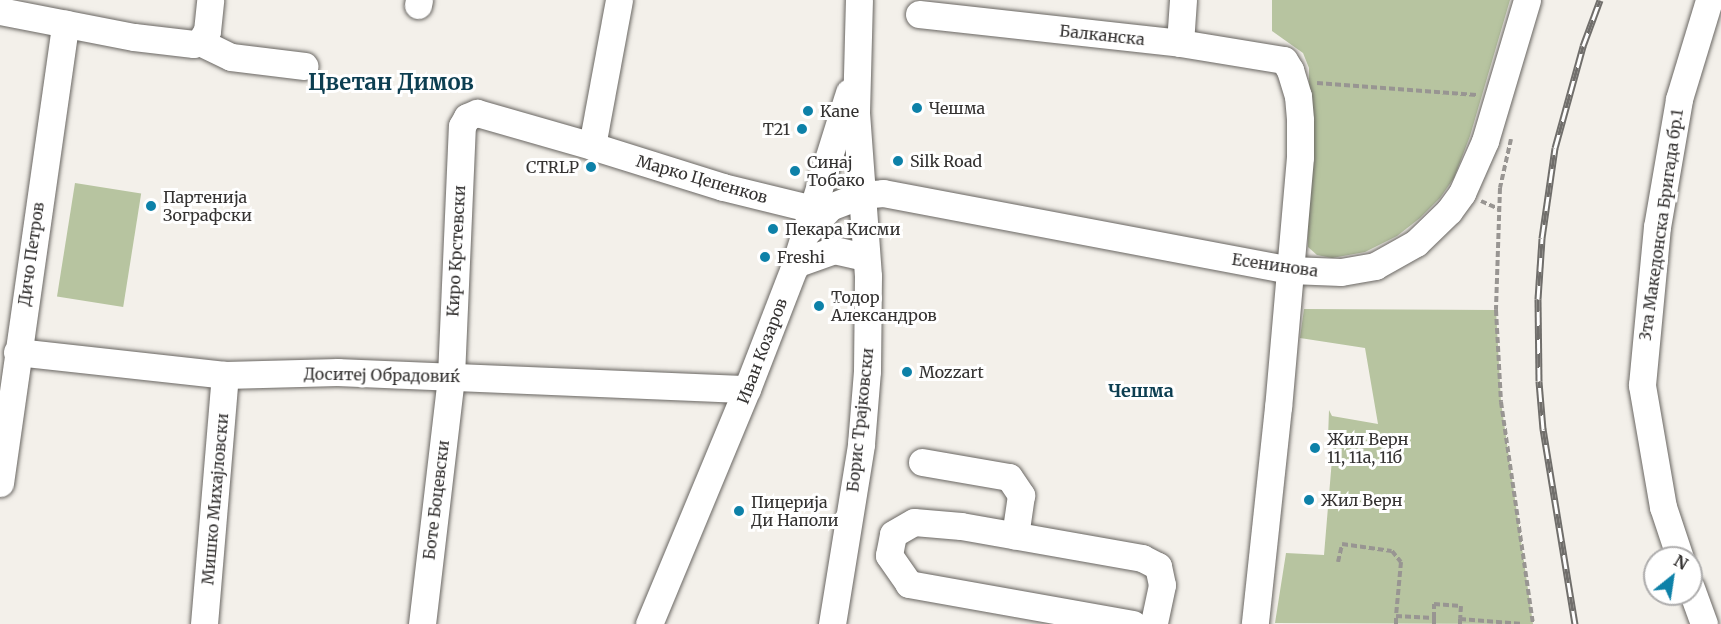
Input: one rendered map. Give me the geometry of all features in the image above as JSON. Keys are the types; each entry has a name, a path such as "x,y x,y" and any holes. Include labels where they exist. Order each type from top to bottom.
{"street":[{"path":"0,11 164,42 194,45 200,42 207,31 210,0"},
{"path":"592,146 619,0"},
{"name":"Борис Трајковски","path":"832,624 866,401 869,305 861,195 856,71 858,0"},
{"path":"1180,43 1183,0"},
{"name":"Есенинова","path":"861,195 883,193 1290,270 1341,272 1375,266 1416,243 1449,211 1462,193 1480,156 1527,0"},
{"name":"3та Македонска Бригада бр.1","path":"1676,546 1664,507 1642,374 1657,227 1679,99 1709,0"},
{"name":"Балканска","path":"920,14 1180,43 1284,60 1294,80 1300,120 1290,270"},
{"name":"Дичо Петров","path":"0,483 65,24"},
{"path":"200,42 231,57 304,66"},
{"name":"Иван Козаров","path":"649,624 747,389 795,264 856,71"},
{"name":"Марко Цепенков","path":"462,126 467,117 477,113 723,187 809,221"},
{"name":"Киро Крстевски","path":"451,376 462,126"},
{"path":"809,221 830,207 861,195"},
{"path":"795,264 834,250 865,257"},
{"path":"1255,624 1290,270"},
{"name":"Доситеј Обрадовиќ","path":"17,352 225,375 338,372 747,389"},
{"name":"Мишко Михајловски","path":"204,624 225,375"},
{"name":"Боте Боцевски","path":"422,624 451,376"},
{"path":"922,462 1009,477 1021,495 1015,536"},
{"path":"1133,624 909,584 889,555 893,534 914,522 960,526 1142,558 1158,566 1162,585 1154,624"},
{"path":"1698,606 1704,624"}],"path":[{"path":"1307,82 1485,96"},
{"path":"1513,131 1500,188 1496,310 1501,402 1533,624"},
{"path":"1338,562 1342,544 1392,551 1401,562 1396,624"},
{"path":"1434,624 1434,604 1461,606 1460,621 1523,624"},
{"path":"1396,616 1434,618"}],"green space":[{"path":"1272,0 1510,0 1470,136 1454,178 1440,198 1420,218 1397,236 1365,252 1332,258 1317,255 1308,247 1309,68 1303,53 1272,31"},
{"path":"75,183 141,193 123,307 57,297"},
{"path":"1304,309 1496,310 1501,402 1533,624 1275,623 1286,553 1324,555 1333,447 1328,438 1329,410 1332,416 1378,424 1365,348 1300,338"}],"railway":[{"path":"1575,624 1543,429 1539,381 1538,299 1542,238 1555,148 1583,46 1600,0"}],"place":[{"name":"Чешма","path":"917,108"},
{"name":"Kane","path":"808,111"},
{"name":"T21","path":"802,129"},
{"name":"Silk Road","path":"898,161"},
{"name":"CTRLP","path":"591,167"},
{"name":"Синај Тобако","path":"795,171"},
{"name":"Партенија Зографски","path":"151,206"},
{"name":"Пекара Кисми","path":"773,229"},
{"name":"Freshi","path":"765,257"},
{"name":"Тодор Александров","path":"819,306"},
{"name":"Mozzart","path":"907,372"},
{"name":"Жил Верн 11, 11а, 11б","path":"1315,448"},
{"name":"Жил Верн","path":"1309,500"},
{"name":"Пицерија Ди Наполи","path":"739,511"}],"district":[{"name":"Цветан Димов","path":"391,83"},
{"name":"Чешма","path":"1141,391"}]}
